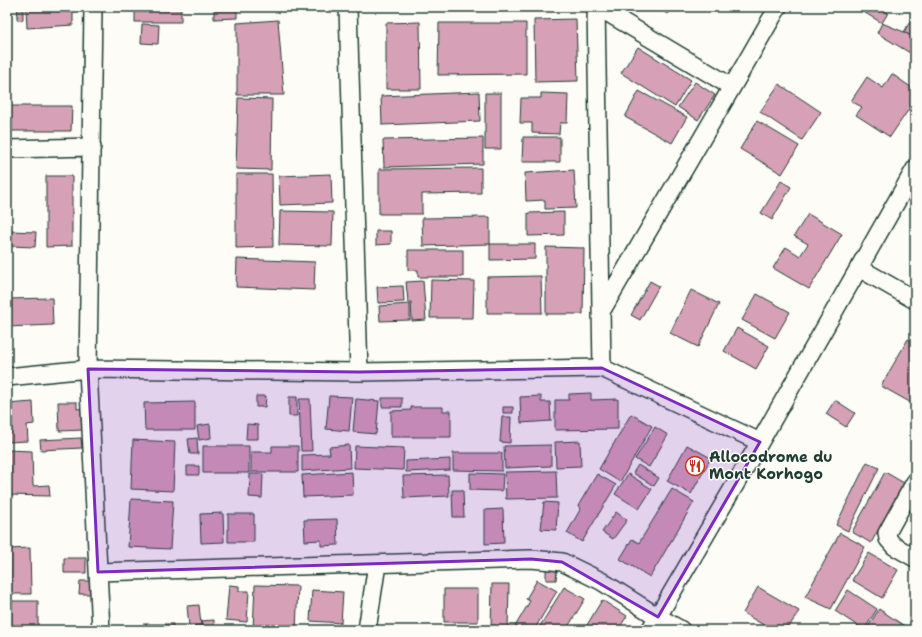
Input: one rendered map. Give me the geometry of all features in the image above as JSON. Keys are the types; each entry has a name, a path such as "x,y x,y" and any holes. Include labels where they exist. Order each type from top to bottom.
{"street":[{"path":"93,7 88,369 101,630"},
{"path":"348,7 359,372"},
{"path":"597,7 602,368"},
{"path":"597,7 732,87"},
{"path":"602,310 778,7"},
{"path":"7,149 92,147"},
{"path":"654,623 760,442 915,169"},
{"path":"859,268 915,300"},
{"path":"7,377 88,369 359,372 602,368 760,442"},
{"path":"915,482 887,533 888,539 894,546 915,558"},
{"path":"98,572 531,559 562,562 600,581 654,623 681,630"},
{"path":"367,630 377,564"}],"highlighted area":[{"path":"602,368 760,442 658,617 562,562 531,559 98,572 88,369 359,372"}],"building":[{"path":"18,7 23,7 23,20 17,20"},
{"path":"26,7 73,7 73,25 27,28"},
{"path":"135,7 181,7 181,22 135,22"},
{"path":"214,7 237,7 237,18 214,19"},
{"path":"655,7 672,7 668,14"},
{"path":"855,7 878,7 888,13 882,23"},
{"path":"915,13 915,38 904,32"},
{"path":"576,19 578,81 535,82 534,20"},
{"path":"278,20 284,95 237,95 237,23"},
{"path":"420,22 421,89 386,89 386,23"},
{"path":"439,23 526,23 526,74 438,75"},
{"path":"882,23 915,38 915,56 877,33"},
{"path":"142,24 159,25 158,44 141,43"},
{"path":"638,47 691,80 675,107 621,73"},
{"path":"892,74 915,90 915,100 890,137 856,115 862,107 851,101 867,77 883,88"},
{"path":"695,82 715,95 698,120 678,107"},
{"path":"779,84 821,112 802,140 760,112"},
{"path":"639,91 687,117 672,143 625,117"},
{"path":"479,92 480,121 382,125 381,96"},
{"path":"485,93 501,93 501,149 485,149"},
{"path":"541,93 568,94 567,123 560,123 559,134 532,133 532,123 520,123 521,98 541,98"},
{"path":"238,98 272,99 271,170 236,169"},
{"path":"7,106 72,106 71,131 7,131"},
{"path":"757,121 799,146 782,174 740,149"},
{"path":"523,137 560,137 560,162 522,162"},
{"path":"483,138 483,164 384,167 383,140"},
{"path":"481,168 481,193 422,194 422,214 379,214 379,169"},
{"path":"574,170 576,208 545,209 545,200 526,201 525,173"},
{"path":"236,174 272,174 273,247 236,248"},
{"path":"331,174 332,203 280,205 279,176"},
{"path":"46,176 72,176 72,246 46,247"},
{"path":"781,181 791,187 772,220 761,213"},
{"path":"280,211 333,212 332,246 279,245"},
{"path":"564,212 564,235 528,236 528,213"},
{"path":"808,214 842,234 809,289 773,268 786,247 800,256 808,244 794,236"},
{"path":"490,217 490,244 423,246 422,218"},
{"path":"10,231 36,232 35,247 9,246"},
{"path":"376,231 391,231 391,244 376,245"},
{"path":"490,244 535,244 535,259 490,260"},
{"path":"546,247 584,248 583,314 546,314"},
{"path":"408,250 463,250 463,277 418,277 418,270 408,270"},
{"path":"237,259 315,262 314,290 236,287"},
{"path":"541,276 542,313 487,313 487,277"},
{"path":"431,280 474,281 473,318 430,318"},
{"path":"423,281 426,320 412,321 411,302 408,302 406,282"},
{"path":"650,281 659,286 640,320 631,315"},
{"path":"403,286 404,302 378,303 377,287"},
{"path":"691,290 719,304 698,347 670,333"},
{"path":"757,294 790,312 775,338 742,320"},
{"path":"52,298 53,325 7,327 7,299"},
{"path":"410,304 410,320 380,321 379,306"},
{"path":"737,328 769,346 756,369 724,351"},
{"path":"908,339 915,343 915,405 881,386"},
{"path":"591,393 591,400 618,399 618,429 555,430 555,400 569,400 569,394"},
{"path":"256,396 266,396 265,407 256,407"},
{"path":"329,396 352,397 349,431 326,429"},
{"path":"541,396 541,402 550,402 551,421 521,423 520,397"},
{"path":"289,397 297,397 297,416 289,416"},
{"path":"382,398 402,398 402,407 382,407"},
{"path":"299,399 310,399 312,451 301,451"},
{"path":"356,399 379,401 376,434 353,432"},
{"path":"835,400 855,413 846,427 826,414"},
{"path":"33,402 34,424 27,425 28,441 7,442 7,404"},
{"path":"58,402 77,402 77,409 84,408 84,430 59,431"},
{"path":"195,402 195,430 145,430 144,403"},
{"path":"411,407 443,407 443,411 451,411 451,437 391,437 391,411 411,410"},
{"path":"503,407 513,407 513,413 503,413"},
{"path":"631,414 652,426 620,482 599,469"},
{"path":"502,417 511,417 510,443 500,442"},
{"path":"210,424 211,438 199,440 197,426"},
{"path":"247,424 258,425 258,439 246,439"},
{"path":"655,427 668,435 649,467 635,459"},
{"path":"81,438 82,448 41,450 40,440"},
{"path":"197,438 198,454 190,454 188,439"},
{"path":"133,440 175,442 173,491 131,489"},
{"path":"580,441 581,466 556,467 555,442"},
{"path":"349,445 350,468 302,471 302,455 330,454 329,447"},
{"path":"551,445 551,466 505,468 504,446"},
{"path":"687,445 711,458 691,494 667,481"},
{"path":"203,446 249,446 249,473 203,473"},
{"path":"272,446 298,446 298,472 251,472 251,452 272,452"},
{"path":"355,446 404,448 403,470 354,468"},
{"path":"7,450 32,451 33,486 49,485 50,496 7,495"},
{"path":"453,453 502,453 502,471 453,470"},
{"path":"450,459 450,470 406,472 406,461"},
{"path":"867,462 879,468 848,531 836,525"},
{"path":"638,465 659,478 654,486 633,473"},
{"path":"187,466 199,466 199,475 187,475"},
{"path":"556,471 557,498 506,499 505,472"},
{"path":"352,472 353,495 303,497 302,475"},
{"path":"885,472 904,483 871,543 852,532"},
{"path":"470,473 503,474 502,491 470,490"},
{"path":"250,474 263,474 262,498 249,497"},
{"path":"597,474 616,485 582,542 567,533 581,508 578,506"},
{"path":"628,474 652,489 639,509 615,494"},
{"path":"448,475 449,496 404,498 403,476"},
{"path":"672,489 694,502 650,577 620,559 632,539 639,543"},
{"path":"452,490 463,490 464,517 453,517"},
{"path":"131,499 173,501 170,549 128,547"},
{"path":"544,502 558,503 556,530 541,529"},
{"path":"503,509 504,543 485,544 485,510"},
{"path":"616,512 627,520 613,539 602,532"},
{"path":"223,513 224,542 201,543 200,514"},
{"path":"228,514 254,514 254,542 228,542"},
{"path":"337,519 338,545 321,546 321,540 305,541 304,520"},
{"path":"840,533 865,547 831,609 805,597"},
{"path":"30,548 31,594 11,594 9,549"},
{"path":"869,553 898,570 882,598 852,580"},
{"path":"64,558 86,558 86,573 64,573"},
{"path":"546,568 557,569 556,580 546,580"},
{"path":"537,580 557,591 534,630 513,630 530,601 526,599"},
{"path":"80,581 92,581 92,594 79,594"},
{"path":"492,584 509,584 508,630 491,630"},
{"path":"229,585 239,586 239,591 249,591 247,622 226,620"},
{"path":"255,585 298,586 296,630 253,630"},
{"path":"564,587 585,599 566,630 547,630 540,626"},
{"path":"758,587 799,611 787,630 772,630 743,613"},
{"path":"444,589 478,589 478,622 444,622"},
{"path":"312,590 343,592 341,623 310,621"},
{"path":"848,590 877,609 864,630 835,611"},
{"path":"602,600 627,616 618,630 584,630"},
{"path":"11,601 38,601 38,630 11,630"},
{"path":"199,605 201,625 189,626 187,606"},
{"path":"879,609 909,629 866,630"},
{"path":"214,620 214,630 202,630 201,621"},
{"path":"143,624 173,624 173,630 143,630"}],"place":[{"name":"Allocodrome du Mont Korhogo","path":"695,466"}]}
